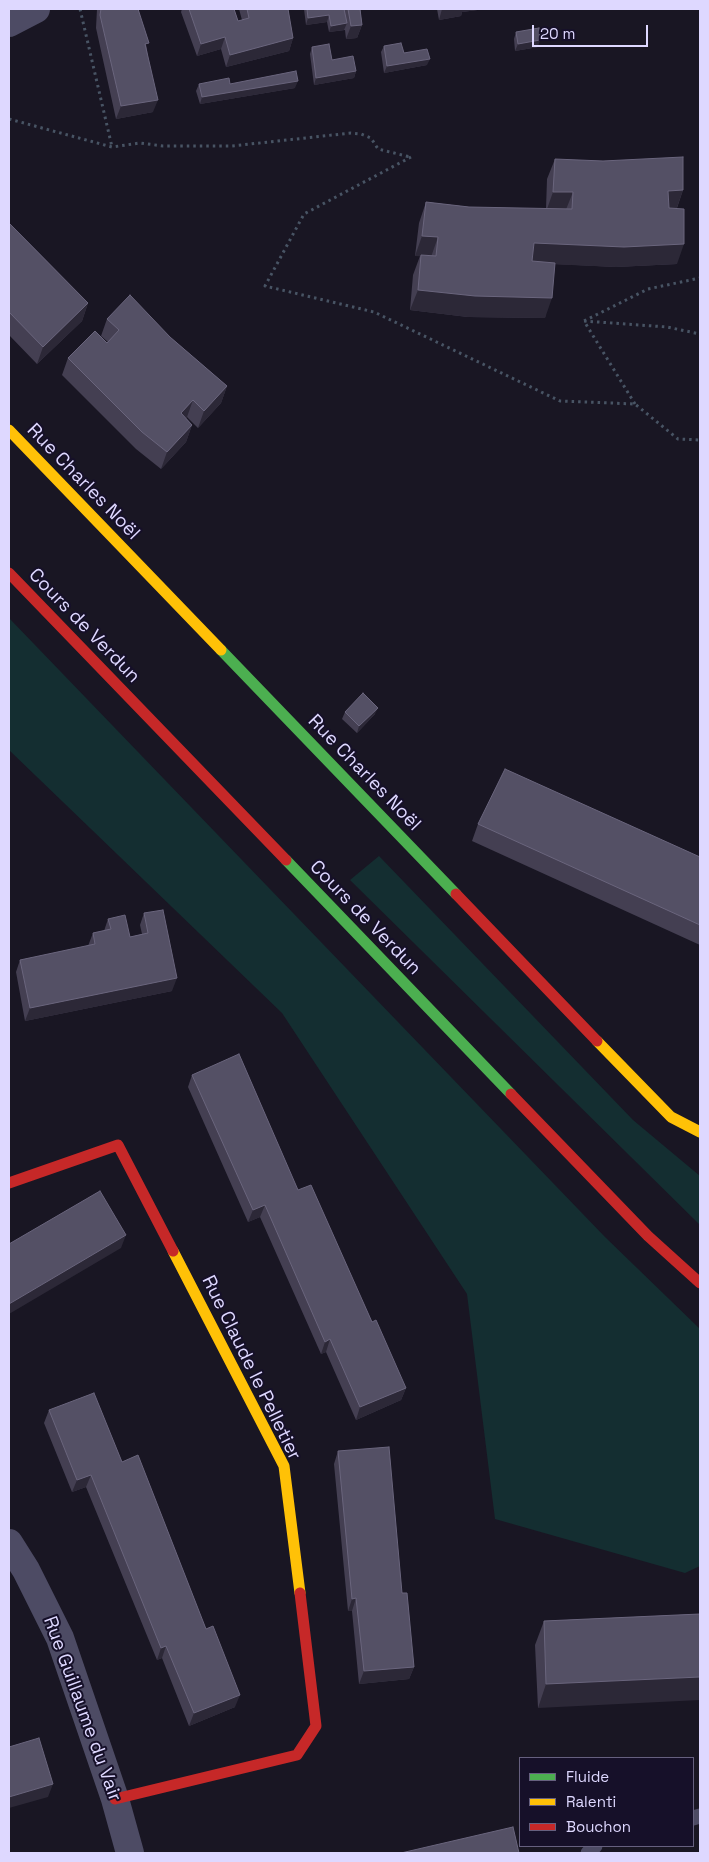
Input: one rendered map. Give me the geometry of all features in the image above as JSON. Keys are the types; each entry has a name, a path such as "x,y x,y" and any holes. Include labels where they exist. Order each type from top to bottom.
{"street":[{"path":"9,23 36,9"},
{"name":"Rue Charles Noël","path":"9,430 671,1117 700,1132"},
{"name":"Cours de Verdun","path":"9,573 648,1236 700,1283"},
{"name":"Rue Claude le Pelletier","path":"9,1183 118,1145 284,1466 316,1726 297,1755 116,1799"},
{"name":"Rue Guillaume du Vair","path":"9,1543 17,1574 60,1638 116,1799 130,1853"}],"path":[{"path":"80,9 112,147"},
{"path":"9,120 112,147 140,143 163,146 232,146 351,134 361,134 372,138 378,149 411,157 304,214 265,286 374,312 560,401 635,404"},
{"path":"584,321 648,289 700,278"},
{"path":"584,321 635,404 678,439 700,440"},
{"path":"584,321 667,327 700,334"}],"green space":[{"path":"9,618 605,1237 700,1329 700,1566 685,1573 495,1519 467,1294 282,1013 9,750"},
{"path":"379,856 633,1120 700,1176 700,1225 350,880"}],"building":[{"path":"101,9 138,9 149,43 145,44 158,100 121,106 100,15"},
{"path":"189,9 234,9 238,21 249,18 247,9 288,9 293,38 230,55 225,37 201,44"},
{"path":"307,9 344,9 347,23 331,26 329,15 308,18"},
{"path":"348,9 360,9 362,25 351,26"},
{"path":"539,28 540,40 518,44 516,32"},
{"path":"401,43 404,53 427,49 430,59 387,66 384,46"},
{"path":"329,44 332,60 353,56 356,71 316,78 312,47"},
{"path":"296,71 298,81 202,97 199,84 229,78 230,84"},
{"path":"683,157 683,190 668,191 669,208 684,209 684,244 624,247 534,243 532,261 555,263 552,298 475,296 418,290 421,255 436,256 438,237 422,236 426,202 469,207 572,209 573,192 553,192 555,159 603,161"},
{"path":"9,223 88,303 43,347 9,312"},
{"path":"130,295 170,337 227,386 204,411 193,400 181,413 192,425 167,452 142,432 68,358 95,331 107,343 119,330 107,319"},
{"path":"363,693 378,708 359,726 345,712"},
{"path":"505,769 700,857 700,925 478,824"},
{"path":"163,910 177,978 30,1008 20,960 95,944 93,933 111,929 108,919 125,915 130,937 148,933 144,913"},
{"path":"239,1054 298,1190 311,1185 372,1322 376,1320 406,1388 360,1407 330,1339 325,1342 265,1205 253,1210 192,1075"},
{"path":"100,1191 126,1235 9,1304 9,1244"},
{"path":"94,1393 122,1462 138,1455 206,1629 213,1626 240,1695 194,1713 166,1646 161,1648 91,1475 77,1480 49,1410"},
{"path":"389,1447 402,1593 407,1593 414,1667 364,1671 356,1598 352,1599 338,1451"},
{"path":"700,1614 700,1677 546,1684 544,1621"},
{"path":"39,1738 53,1784 9,1797 9,1747"},
{"path":"513,1827 519,1853 401,1853"}],"traffic: fast":[{"path":"221,650 456,894"},
{"path":"286,860 511,1094"}],"traffic: slow":[{"path":"9,430 221,650"},
{"path":"597,1041 671,1117 700,1132"},
{"path":"173,1251 284,1466 300,1593"}],"traffic: jam":[{"path":"9,573 286,860"},
{"path":"456,894 597,1041"},
{"path":"511,1094 648,1236 700,1283"},
{"path":"9,1183 118,1145 173,1251"},
{"path":"115,1799 297,1755 316,1726 300,1593"}]}
